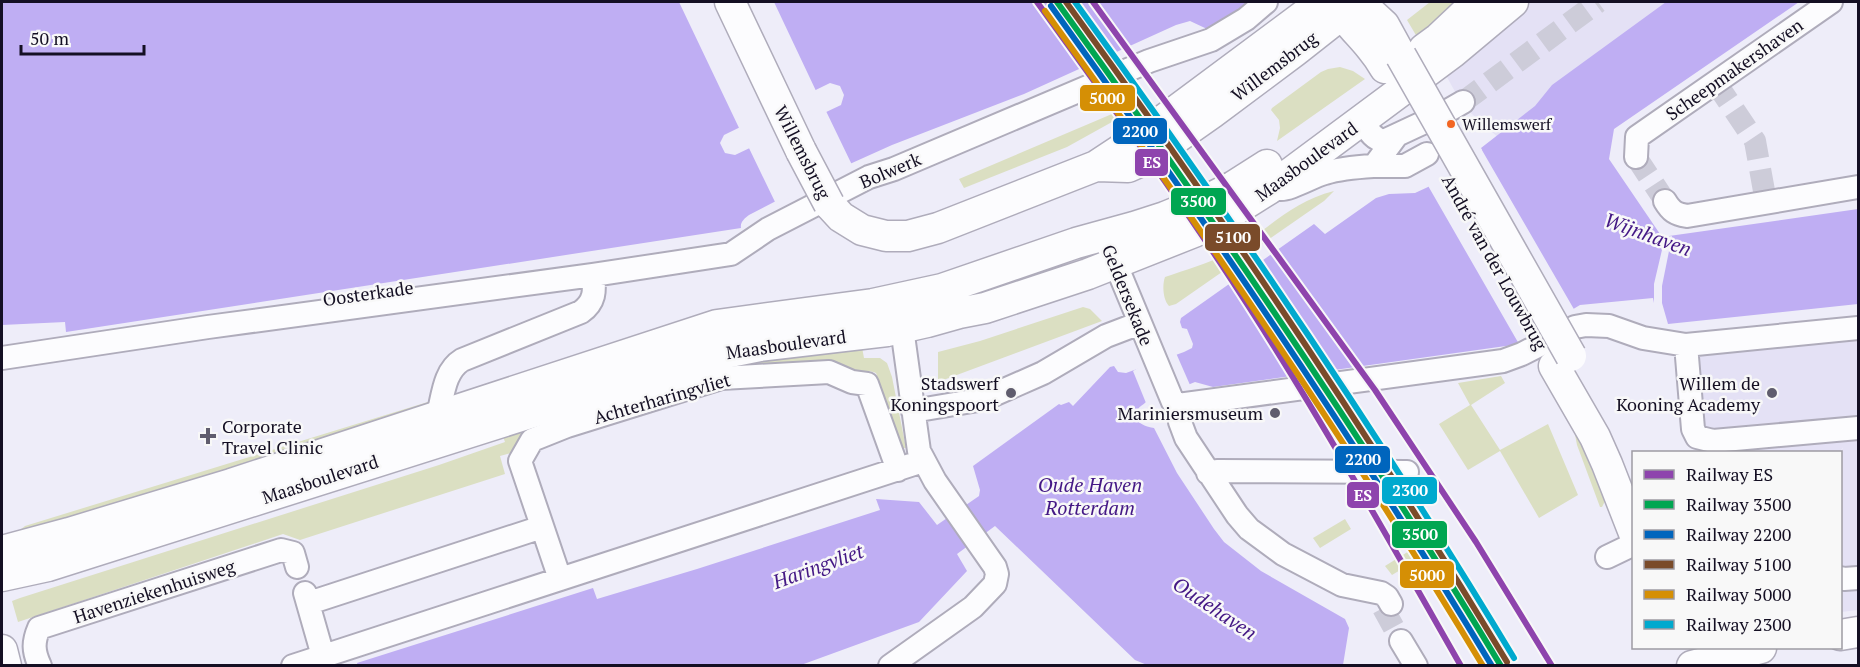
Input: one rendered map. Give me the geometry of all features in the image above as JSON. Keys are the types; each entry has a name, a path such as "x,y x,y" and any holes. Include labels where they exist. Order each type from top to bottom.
{"main road":[{"name":"Willemsbrug","path":"730,2 801,151 829,204 835,212 854,226 875,234 897,237 938,228 1096,166 1343,4"},
{"name":"Maasboulevard","path":"2,576 48,566 710,356 750,348 902,328 985,308 1078,277 1134,227 1199,203 1255,174 1439,38 1477,2"},
{"name":"Maasboulevard","path":"2,551 208,491 717,325 880,303 948,287 1076,243 1109,249 1194,232 1269,189 1452,53 1513,2"},
{"name":"André van der Louwbrug","path":"1343,4 1355,31 1371,47 1393,62 1562,361 1632,528"},
{"path":"880,303 889,309 891,321 902,328"},
{"name":"André van der Louwbrug","path":"1562,361 1610,426 1632,473"},
{"path":"1842,634 1858,632"},
{"path":"1685,649 1704,661 1757,649"},
{"path":"2,650 6,666"}],"street":[{"name":"Bolwerk","path":"738,256 768,230 869,177 894,169 1149,61 1210,40 1246,19 1266,2"},
{"name":"Scheepmakershaven","path":"1636,147 1831,2"},
{"path":"1362,120 1373,136 1384,141 1463,102"},
{"path":"1374,166 1397,135"},
{"path":"1269,189 1286,190 1302,181 1328,172 1374,166 1405,166 1427,154"},
{"path":"1668,206 1677,215 1687,216 1858,187"},
{"name":"Oosterkade","path":"2,345 719,245 738,256"},
{"name":"Geldersekade","path":"1109,249 1174,399"},
{"name":"Oosterkade","path":"2,358 208,327 738,256"},
{"path":"438,415 448,377 454,364 581,312 587,308 594,297 593,275"},
{"path":"913,411 984,399 1043,373 1106,336 1140,323"},
{"path":"1383,601 1342,585 1283,554 1249,529 1237,515 1186,438 1174,399 1503,361 1575,327 1586,325 1608,326 1643,338 1686,345 1858,328"},
{"path":"890,666 968,611 993,587 996,580 996,570 923,461 918,445 902,328"},
{"path":"1686,345 1693,429 1697,437 1713,441 1858,428"},
{"name":"Achterharingvliet","path":"560,579 520,461 532,441 567,426 721,378 829,372 852,382 867,384 898,470"},
{"path":"293,666 923,461"},
{"path":"1208,473 1218,471 1407,472"},
{"path":"323,656 307,598 542,527"},
{"path":"1607,557 1632,545"},
{"name":"Havenziekenhuisweg","path":"40,666 35,656 34,641 39,628 282,550 293,554 297,567"},
{"path":"1842,578 1858,578"},
{"path":"1401,640 1416,666"}],"shaded area":[{"name":"Willemswerf","path":"1530,2 1686,2 1501,140 1463,106 1443,70"},
{"name":"Willem de Kooning Academy","path":"1858,331 1858,610 1842,612 1843,447 1841,451 1716,451 1718,440 1692,441 1679,350"}],"green space":[{"path":"1430,2 1466,2 1420,42 1407,20"},
{"path":"1340,67 1353,71 1365,79 1277,141 1279,120 1271,110 1272,108 1321,72"},
{"path":"1119,111 1121,117 1067,147 964,188 959,179"},
{"path":"1334,191 1324,201 1176,304 1169,306 1165,300 1165,277 1234,250 1281,216 1305,202"},
{"path":"1083,307 1090,309 1102,321 938,382 938,352 980,341"},
{"path":"861,342 864,358 880,358 887,363 892,377 906,448 903,448 876,373 865,372 855,379 733,373 524,436 511,453 500,456 505,474 300,540 283,534 18,622 12,601 439,465 505,442 501,431 704,366"},
{"path":"1501,376 1505,383 1471,405 1500,450 1548,424 1578,495 1539,518 1500,451 1468,470 1439,424 1470,405 1458,383"},
{"path":"431,401 428,408 24,533 20,530 25,526"},
{"path":"1573,424 1577,425 1584,451 1605,501 1602,507 1600,507 1577,445"},
{"path":"1345,519 1351,529 1320,548 1313,538"},
{"path":"1435,535 1442,545 1392,575 1385,566"}],"water":[{"path":"2,2 1258,2 1207,33 1205,28 1190,21 1176,25 1024,94 892,145 832,172 749,215 742,222 741,228 66,332 65,322 2,325","holes":["830,83 840,86 844,95 841,105 735,155 725,153 720,143 724,135"]},
{"path":"1666,2 1799,2 1614,129 1609,159 1662,237 1858,209 1858,304 1668,324 1662,303 1654,303 1653,298 1580,305 1513,345 1213,387 1195,382 1146,402 1136,413 1137,420 1143,425 1154,428 1177,473 1224,542 1261,571 1345,619 1349,628 1343,665 1147,665 1135,660 995,526 957,554 967,571 919,622 801,665 358,666 357,663 593,588 597,599 880,510 876,499 919,502 937,525 979,496 980,490 973,466 1059,404 1069,402 1073,406 1110,367 1114,366 1118,372 1126,373 1192,348 1193,344 1187,329 1182,328 1181,318 1314,224 1325,234 1376,198 1389,194 1415,193 1428,187 1482,150 1481,148 1535,106 1552,85"}],"pier":[{"path":"679,2 774,2 817,93 740,130"},
{"path":"825,109 853,167 776,204 748,146"},
{"path":"1479,145 1575,311 1519,344 1427,184 1478,149"},
{"path":"1672,236 1662,286 1662,303 1654,303 1654,284 1665,237"},
{"path":"1176,353 1190,385 1146,403 1133,371 1138,368 1137,366"}],"tunnel":[{"path":"1463,102 1598,2"},
{"path":"1716,83 1755,141 1766,202"},
{"path":"1636,157 1665,201"},
{"path":"1383,608 1401,641"}],"rail line":[{"name":"ES","path":"1037,2 1171,191 1249,307 1331,440 1461,666"},
{"name":"3500","path":"1057,2 1286,329 1395,496 1501,666"},
{"name":"5100","path":"1066,2 1294,327 1402,493 1507,662"},
{"name":"2300","path":"1075,2 1302,325 1410,490 1514,658"},
{"name":"ES","path":"1093,2 1375,390 1476,542 1552,666"},
{"name":"2200","path":"1051,6 1223,249 1387,497 1492,666"},
{"name":"5000","path":"1045,11 1271,334 1379,498 1483,666"}],"place":[{"name":"Willemswerf","path":"1451,124"},
{"name":"Stadswerf Koningspoort","path":"1011,393"},
{"name":"Willem de Kooning Academy","path":"1772,393"},
{"name":"Mariniersmuseum","path":"1275,413"},
{"name":"Corporate Travel Clinic","path":"208,436"}],"water label":[{"name":"Wijnhaven","path":"1648,234"},
{"name":"Oude Haven Rotterdam","path":"1090,496"},
{"name":"Haringvliet","path":"818,566"},
{"name":"Oudehaven","path":"1215,608"}]}
